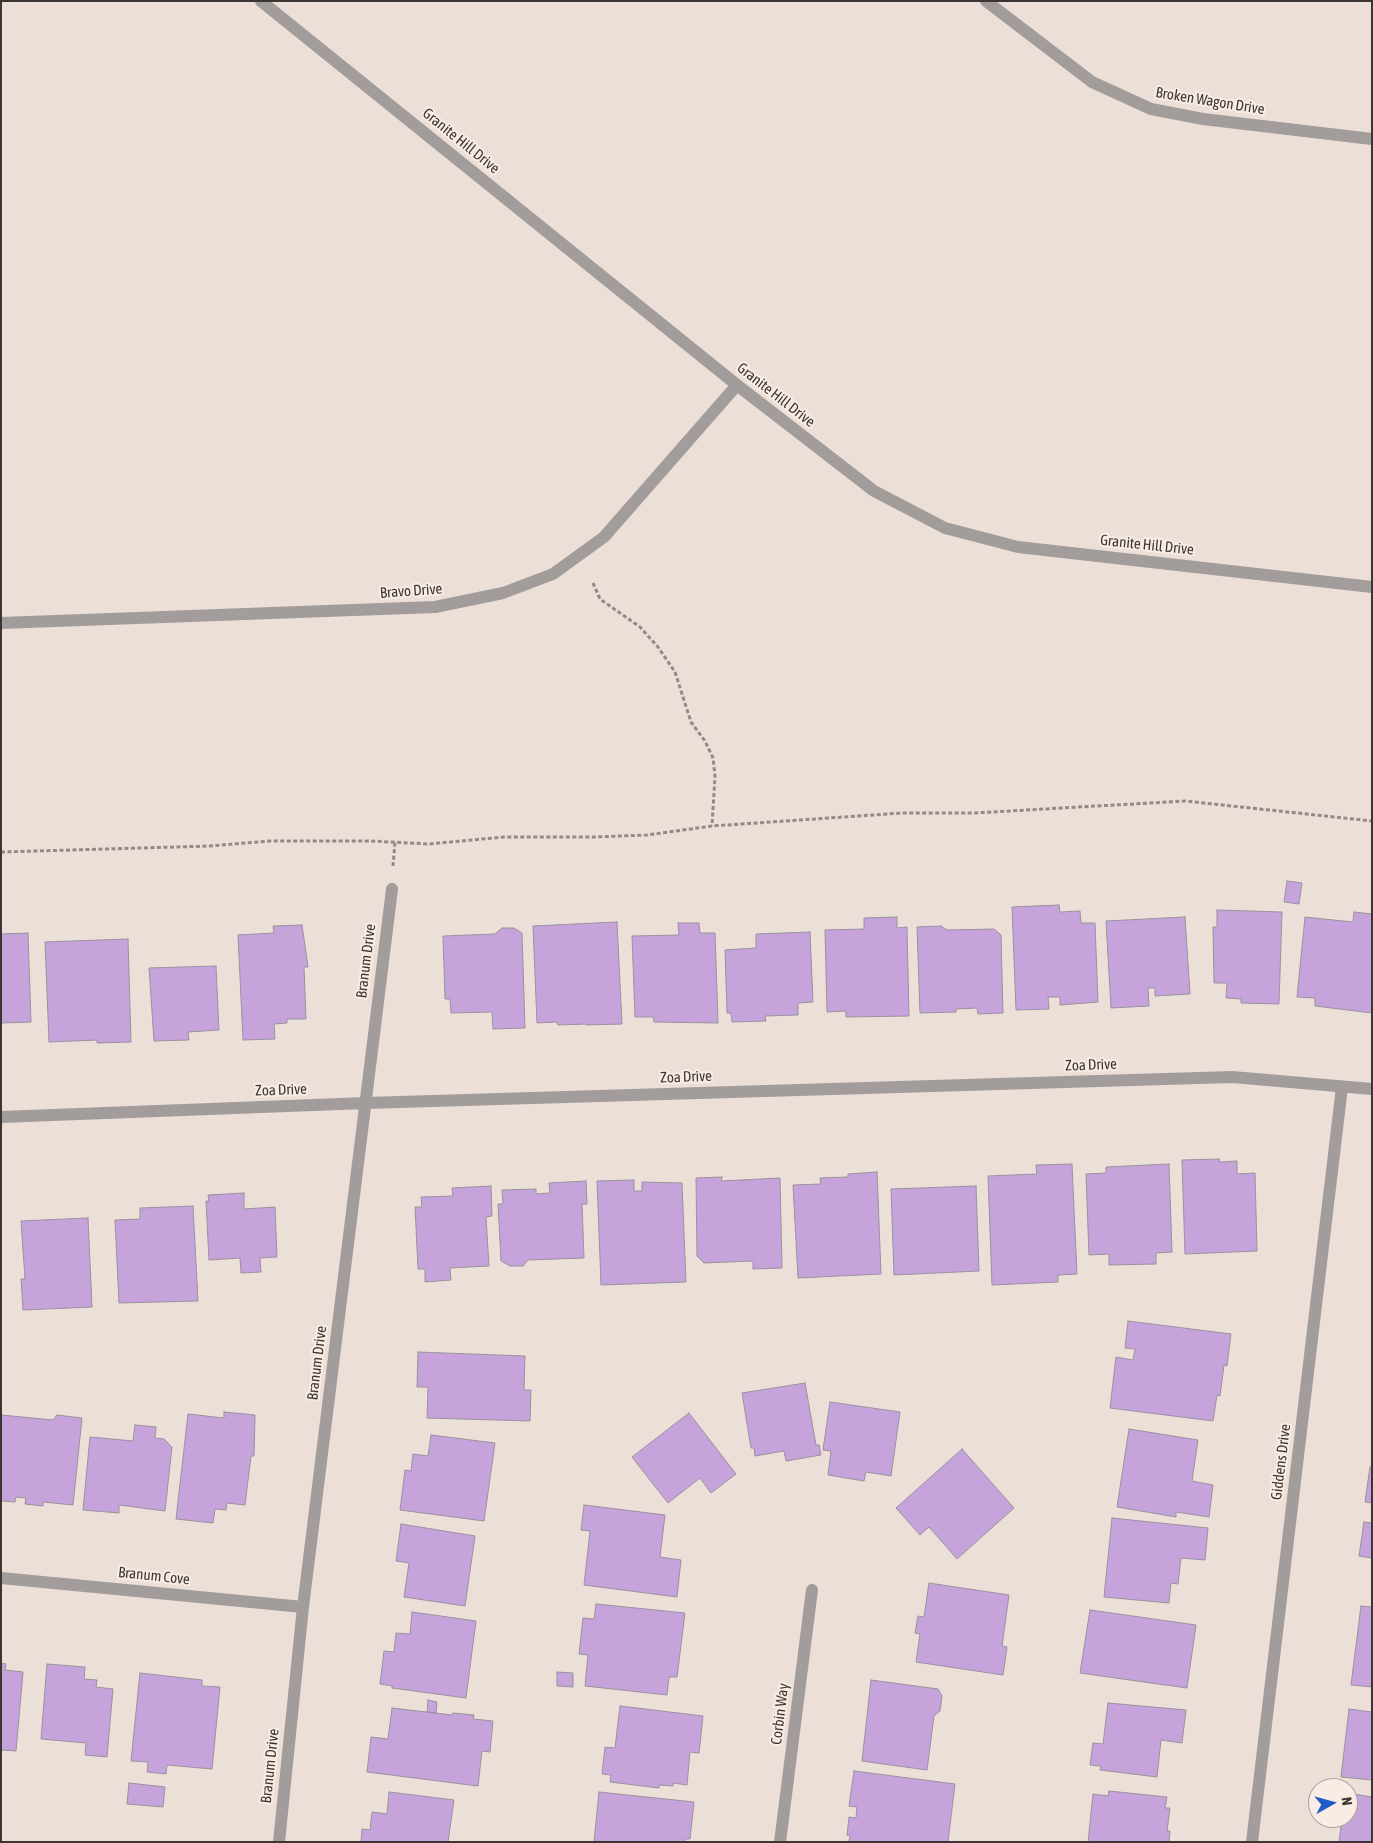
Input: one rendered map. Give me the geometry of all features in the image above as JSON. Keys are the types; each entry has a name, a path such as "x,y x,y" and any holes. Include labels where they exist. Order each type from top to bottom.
{"street":[{"name":"Granite Hill Drive","path":"262,1 737,385 874,491 945,528 1018,548 1372,586"},
{"name":"Broken Wagon Drive","path":"986,1 1092,82 1151,109 1203,119 1372,140"},
{"name":"Bravo Drive","path":"1,623 434,607 504,593 553,574 604,537 737,385"},
{"name":"Branum Drive","path":"279,1842 303,1607 392,889"},
{"name":"Zoa Drive","path":"1,1117 366,1103 1232,1077 1372,1089"},
{"name":"Giddens Drive","path":"1252,1842 1342,1087"},
{"name":"Branum Cove","path":"1,1578 303,1607"},
{"name":"Corbin Way","path":"780,1842 812,1590"}],"path":[{"path":"593,583 600,599 640,627 658,647 675,672 691,722 705,741 713,758 715,776 712,826"},
{"path":"1,852 209,846 270,841 371,841 429,844 504,837 647,835 712,826 902,813 974,813 1185,801 1372,821"}],"building":[{"path":"1287,881 1302,883 1299,904 1284,902"},
{"path":"1059,905 1060,912 1080,911 1081,923 1095,923 1098,1002 1060,1005 1060,997 1048,997 1049,1009 1016,1010 1012,907"},
{"path":"1217,910 1282,912 1279,1004 1241,1003 1241,999 1226,998 1227,983 1214,983 1213,927 1217,927"},
{"path":"1354,912 1372,914 1372,1013 1315,1006 1315,998 1297,997 1305,917 1353,922"},
{"path":"897,917 897,928 907,927 909,1016 846,1017 846,1011 827,1012 825,930 864,929 864,918"},
{"path":"1185,917 1190,994 1155,996 1155,988 1148,988 1149,1006 1111,1008 1106,921"},
{"path":"617,922 622,1024 558,1025 557,1022 537,1023 533,926"},
{"path":"678,923 699,923 700,933 715,933 718,1023 654,1022 653,1017 635,1017 632,936 679,935"},
{"path":"302,925 308,967 304,967 306,1019 287,1019 287,1023 274,1024 275,1039 243,1040 238,935 274,933 273,926"},
{"path":"941,926 947,930 994,929 1001,935 1003,1013 978,1014 977,1008 956,1009 956,1012 920,1013 917,927"},
{"path":"502,928 514,928 522,933 525,1028 493,1029 492,1012 451,1013 450,999 445,999 443,936 495,934"},
{"path":"810,932 813,1002 798,1003 798,1015 765,1016 766,1021 732,1022 731,1013 727,1013 725,950 756,948 756,934"},
{"path":"28,933 31,1022 1,1023 1,934"},
{"path":"128,939 131,1042 97,1043 97,1040 49,1042 45,942"},
{"path":"216,966 219,1030 188,1032 189,1040 154,1041 149,968"},
{"path":"1219,1159 1220,1162 1237,1161 1237,1174 1255,1173 1257,1251 1185,1254 1182,1160"},
{"path":"1072,1164 1077,1274 1058,1275 1058,1282 992,1285 988,1176 1037,1174 1036,1165"},
{"path":"1169,1164 1172,1252 1156,1253 1156,1264 1109,1265 1109,1254 1089,1255 1086,1174 1106,1173 1106,1167"},
{"path":"877,1172 881,1274 798,1278 793,1185 821,1184 820,1178 848,1177 848,1174"},
{"path":"722,1177 721,1181 780,1178 782,1268 753,1269 753,1261 704,1263 697,1256 696,1178"},
{"path":"634,1180 634,1191 642,1191 642,1182 682,1183 686,1282 601,1285 597,1181"},
{"path":"586,1181 587,1204 582,1204 584,1258 528,1260 523,1266 510,1266 501,1261 498,1204 503,1204 502,1190 536,1189 536,1194 550,1193 549,1183"},
{"path":"491,1186 492,1216 486,1217 489,1266 450,1268 451,1280 425,1282 425,1269 418,1269 415,1207 422,1207 421,1197 453,1196 452,1188"},
{"path":"976,1186 979,1271 894,1275 891,1189"},
{"path":"244,1193 244,1209 275,1207 277,1257 260,1258 261,1272 241,1273 240,1258 209,1260 206,1201 209,1201 208,1195"},
{"path":"193,1206 198,1301 119,1303 115,1220 140,1219 140,1208"},
{"path":"88,1218 92,1307 23,1310 21,1279 25,1279 21,1221"},
{"path":"1128,1321 1231,1334 1227,1366 1224,1365 1220,1396 1217,1395 1213,1421 1110,1408 1116,1357 1133,1360 1135,1349 1125,1348"},
{"path":"418,1352 525,1356 524,1390 531,1390 530,1421 427,1418 428,1387 417,1387"},
{"path":"805,1383 816,1445 819,1445 821,1455 786,1461 784,1451 755,1456 754,1448 751,1448 742,1393"},
{"path":"830,1402 900,1412 891,1476 866,1472 864,1481 828,1475 831,1451 823,1450"},
{"path":"224,1412 255,1415 254,1456 251,1456 245,1505 227,1503 226,1510 215,1509 213,1523 176,1519 188,1414 224,1418"},
{"path":"689,1413 736,1474 711,1493 700,1478 668,1503 632,1457"},
{"path":"1,1415 53,1420 57,1415 82,1418 73,1505 43,1502 43,1506 25,1504 26,1498 16,1497 15,1502 1,1501"},
{"path":"135,1425 156,1427 155,1438 164,1439 172,1447 165,1511 119,1505 119,1513 83,1510 90,1437 133,1441"},
{"path":"1129,1429 1198,1440 1192,1481 1213,1485 1209,1517 1176,1512 1176,1517 1117,1507"},
{"path":"431,1435 495,1443 484,1521 400,1510 405,1470 411,1471 413,1454 428,1456"},
{"path":"962,1449 1014,1508 957,1559 929,1527 920,1535 896,1508"},
{"path":"1370,1467 1372,1467 1372,1503 1365,1502"},
{"path":"584,1505 665,1515 660,1557 681,1560 677,1597 584,1585 590,1531 581,1530"},
{"path":"1112,1518 1208,1528 1205,1560 1181,1558 1178,1584 1171,1583 1169,1603 1104,1597"},
{"path":"1364,1522 1372,1523 1372,1558 1359,1556"},
{"path":"401,1524 475,1536 465,1606 404,1597 409,1563 396,1561"},
{"path":"929,1583 1009,1595 1002,1646 1007,1647 1003,1675 916,1662 920,1634 915,1633 918,1616 924,1617"},
{"path":"596,1604 685,1613 677,1677 669,1677 667,1695 585,1686 588,1655 579,1654 583,1618 594,1619"},
{"path":"1361,1606 1372,1607 1372,1687 1351,1685"},
{"path":"1090,1610 1196,1625 1187,1688 1080,1673"},
{"path":"412,1612 476,1621 466,1698 392,1688 392,1686 380,1684 384,1651 394,1652 396,1633 410,1634"},
{"path":"1,1663 6,1664 5,1670 23,1672 16,1751 1,1750"},
{"path":"47,1664 85,1667 84,1679 97,1680 96,1687 113,1689 107,1757 85,1755 86,1743 41,1739"},
{"path":"557,1672 573,1673 573,1687 557,1686"},
{"path":"140,1673 202,1680 202,1686 220,1687 212,1769 167,1765 166,1774 147,1772 148,1762 131,1761"},
{"path":"871,1680 938,1689 942,1696 940,1711 934,1716 927,1770 862,1761"},
{"path":"428,1700 437,1702 436,1713 427,1712"},
{"path":"1108,1703 1186,1710 1182,1743 1161,1740 1157,1777 1100,1770 1101,1766 1090,1765 1093,1743 1103,1744"},
{"path":"620,1706 703,1716 699,1753 690,1752 687,1785 673,1783 673,1786 659,1785 659,1788 610,1782 611,1775 602,1774 605,1747 615,1748"},
{"path":"392,1708 452,1715 453,1713 474,1715 473,1719 493,1721 490,1752 482,1751 478,1786 367,1772 371,1737 388,1739"},
{"path":"1349,1709 1372,1712 1372,1780 1341,1777"},
{"path":"854,1771 955,1784 948,1842 849,1842 850,1836 847,1835 849,1817 856,1818 857,1807 849,1806"},
{"path":"129,1783 165,1787 163,1807 127,1804"},
{"path":"1109,1791 1167,1797 1165,1808 1170,1808 1167,1831 1170,1831 1169,1842 1088,1842 1093,1794 1108,1796"},
{"path":"389,1792 454,1800 448,1842 361,1842 362,1829 370,1830 372,1812 387,1814"},
{"path":"599,1792 694,1802 690,1839 685,1839 685,1842 594,1842"},
{"path":"1358,1795 1372,1797 1372,1842 1339,1842 1341,1828 1358,1828"}]}
